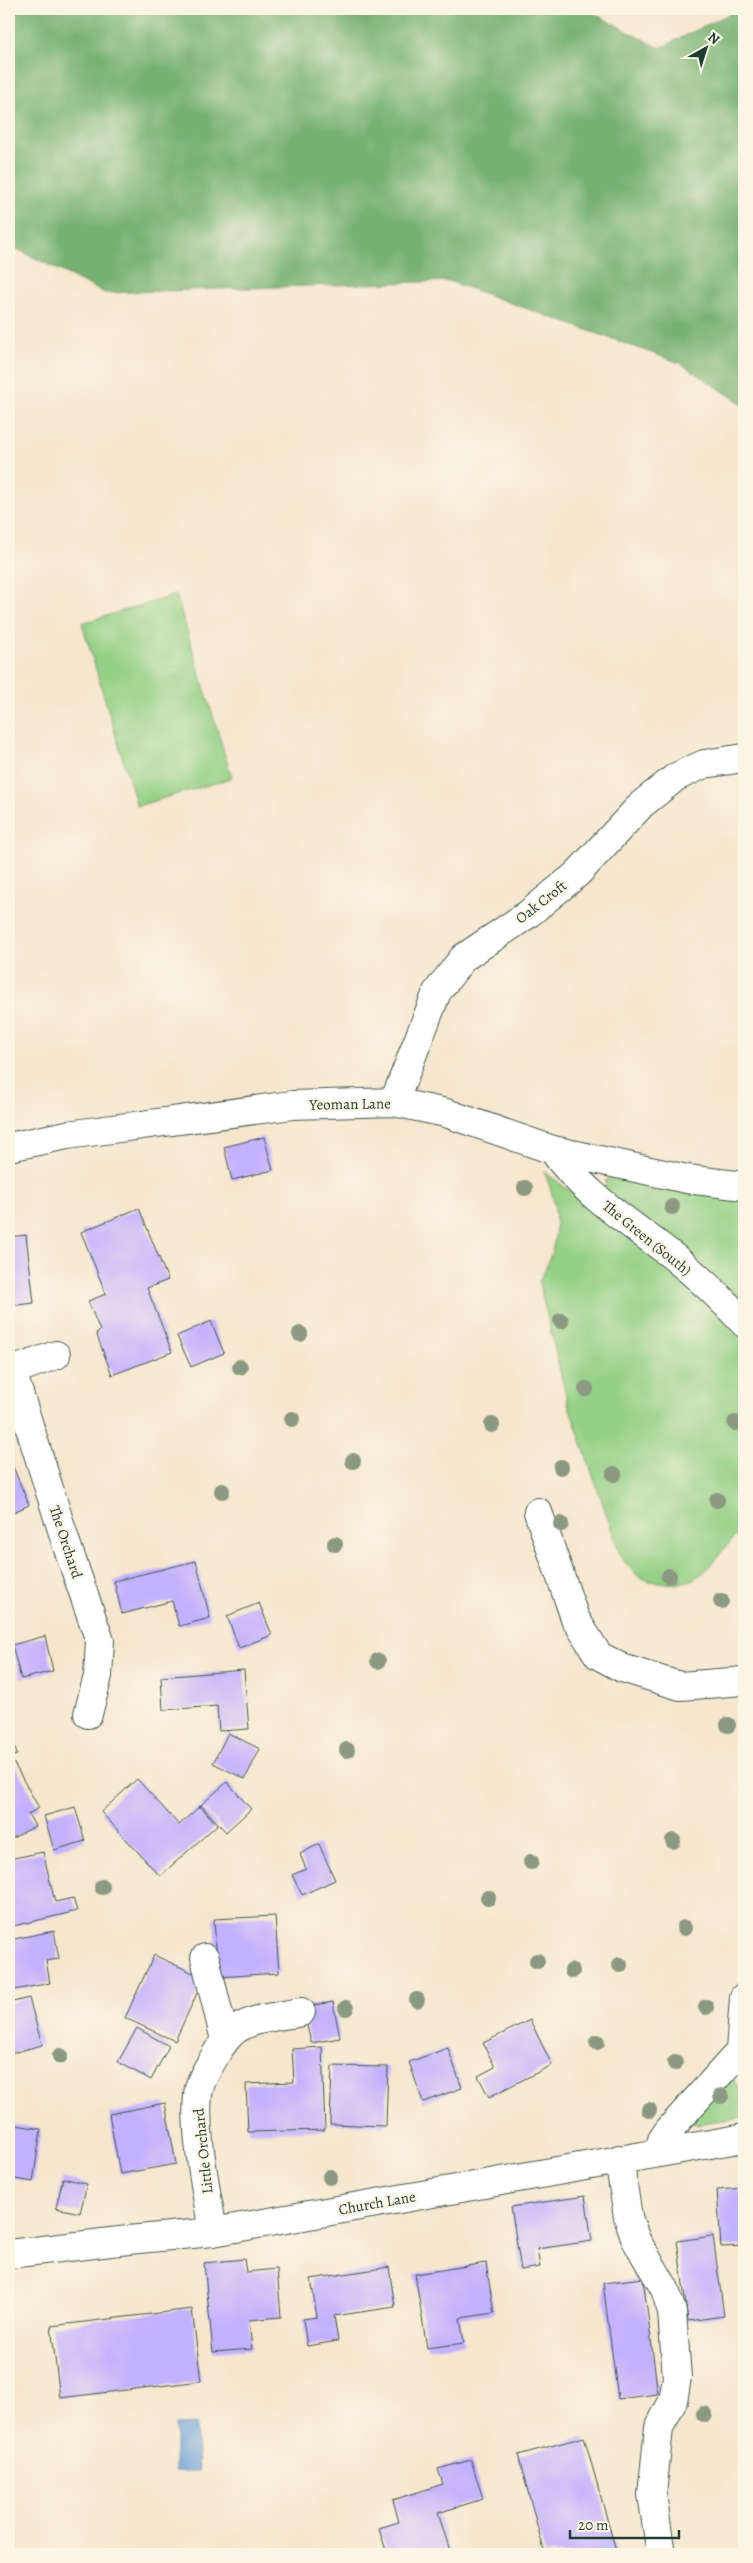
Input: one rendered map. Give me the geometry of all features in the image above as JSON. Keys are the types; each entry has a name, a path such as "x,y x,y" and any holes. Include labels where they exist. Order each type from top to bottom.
{"street":[{"name":"Oak Croft","path":"394,1102 437,992 463,958 527,915 577,874 642,804 676,777 704,764 744,758"},
{"name":"Yeoman Lane","path":"9,1147 67,1135 292,1105 394,1102 446,1113 554,1150 687,1179 744,1186"},
{"name":"The Green (South)","path":"554,1150 566,1169 584,1187 677,1259 744,1323"},
{"name":"The Orchard","path":"56,1355 10,1372 100,1641 98,1676 88,1714"},
{"path":"538,1512 575,1618 598,1655 622,1668 680,1686 744,1680"},
{"path":"205,1958 225,2040"},
{"path":"658,2153 662,2140 668,2131 742,2056 744,1997"},
{"name":"Little Orchard","path":"213,2232 201,2154 198,2095 203,2075 225,2040 241,2026 263,2019 301,2012"},
{"name":"Church Lane","path":"12,2249 213,2232 534,2177 619,2159 744,2138"},
{"path":"619,2159 628,2217 636,2240 665,2289 672,2312 677,2377 674,2401 659,2428 652,2494 661,2554"}],"green space":[{"path":"9,9 585,9 660,48 739,9 744,9 744,405 680,363 449,281 105,293 9,245"},
{"path":"176,595 232,778 137,806 82,623"},
{"path":"544,1171 714,1305 735,1324 744,1337 744,1526 703,1573 691,1580 677,1584 649,1581 637,1575 620,1554 567,1400 539,1282 551,1254 556,1227 550,1186"},
{"path":"615,1176 744,1199 744,1306 684,1248 605,1190 606,1180"},
{"path":"728,2070 744,2098 744,2117 696,2124 688,2121"}],"water":[{"path":"196,2424 199,2471 175,2471 175,2425"}],"building":[{"path":"264,1137 273,1170 232,1180 224,1147"},
{"path":"139,1208 168,1280 147,1288 172,1352 112,1375 96,1333 100,1331 88,1301 106,1294 81,1232"},
{"path":"26,1235 34,1303 9,1306 9,1237"},
{"path":"211,1321 224,1353 191,1367 177,1336"},
{"path":"9,1457 29,1505 9,1514"},
{"path":"196,1561 210,1618 179,1626 172,1601 122,1614 114,1581"},
{"path":"259,1603 272,1635 239,1648 227,1616"},
{"path":"45,1636 53,1671 21,1679 12,1645"},
{"path":"244,1670 249,1729 219,1731 217,1706 163,1710 161,1677"},
{"path":"9,1726 17,1755 9,1757"},
{"path":"228,1733 260,1749 245,1779 213,1763"},
{"path":"12,1760 39,1808 28,1814 35,1826 9,1840 9,1762"},
{"path":"137,1779 179,1825 200,1806 217,1825 160,1876 101,1812"},
{"path":"227,1782 251,1809 226,1832 201,1805"},
{"path":"75,1807 85,1841 54,1850 44,1816"},
{"path":"319,1844 335,1880 302,1895 292,1875 306,1869 300,1854"},
{"path":"43,1852 55,1902 73,1898 77,1911 9,1927 9,1859"},
{"path":"275,1916 279,1973 218,1977 214,1919"},
{"path":"54,1931 59,1959 46,1961 50,1983 9,1991 9,1940"},
{"path":"154,1955 204,1978 175,2041 125,2018"},
{"path":"29,1998 42,2045 9,2054 9,2003"},
{"path":"333,2002 340,2038 311,2043 303,2007"},
{"path":"530,2020 552,2065 489,2097 478,2076 495,2067 483,2043"},
{"path":"137,2028 169,2046 151,2080 118,2062"},
{"path":"322,2047 325,2130 248,2132 246,2084 294,2082 292,2049"},
{"path":"448,2048 462,2088 423,2102 409,2062"},
{"path":"332,2066 388,2067 386,2126 330,2124"},
{"path":"165,2103 176,2164 120,2174 109,2114"},
{"path":"9,2124 41,2129 33,2182 9,2178"},
{"path":"63,2178 87,2184 80,2213 56,2208"},
{"path":"744,2188 744,2246 721,2247 717,2190"},
{"path":"585,2196 592,2241 537,2249 540,2267 521,2270 511,2207"},
{"path":"713,2236 724,2316 688,2321 677,2241"},
{"path":"244,2259 246,2272 277,2269 281,2317 249,2320 252,2349 213,2352 204,2263"},
{"path":"486,2263 494,2313 460,2318 464,2343 427,2348 415,2274"},
{"path":"389,2267 395,2307 334,2316 338,2341 307,2346 303,2319 317,2317 311,2279"},
{"path":"643,2278 658,2394 618,2399 603,2283"},
{"path":"192,2309 201,2381 60,2398 51,2326"},
{"path":"584,2437 617,2554 545,2554 518,2455"},
{"path":"471,2460 483,2499 438,2513 451,2554 387,2554 379,2528 399,2522 393,2500 443,2484 438,2469"}]}
